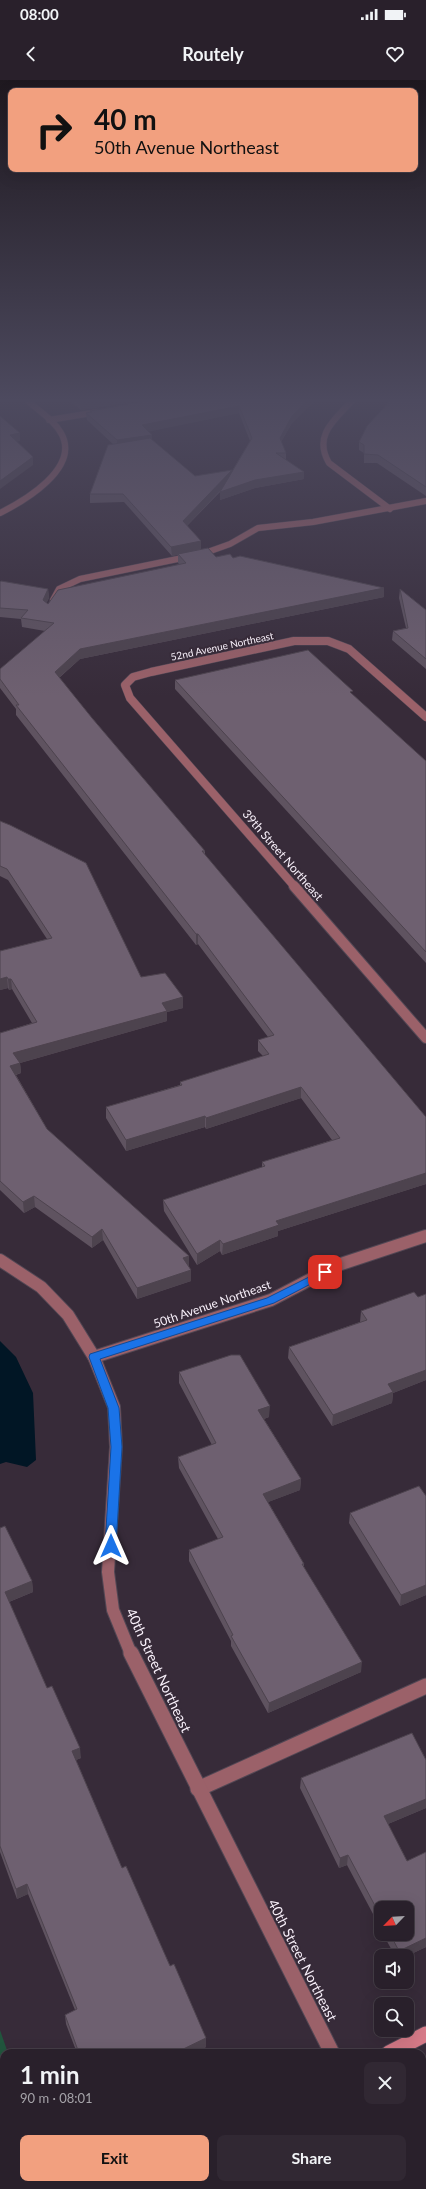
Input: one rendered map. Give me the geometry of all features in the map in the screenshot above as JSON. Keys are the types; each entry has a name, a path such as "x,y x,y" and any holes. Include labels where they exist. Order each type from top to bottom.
{"main road":[{"path":"397,2049 426,2034"}],"street":[{"path":"0,513 22,499"},
{"path":"377,499 390,509"},
{"path":"48,609 60,589 80,580 202,554 230,544 258,528 313,522 390,509 426,501"},
{"name":"52nd Avenue Northeast","path":"125,685 134,677 151,672 276,644 307,640 328,641 349,649 426,717"},
{"name":"39th Street Northeast","path":"125,685 130,698 426,1038"},
{"name":"50th Avenue Northeast","path":"94,1357 271,1300 338,1265 426,1236"},
{"name":"40th Street Northeast","path":"0,1260 41,1287 68,1315 94,1357 114,1408 116,1447 108,1572 113,1610 134,1660 330,2049"},
{"path":"198,1789 426,1686"}],"green space":[{"path":"0,2030 7,2049 0,2049"}],"water":[{"path":"0,1341 16,1357 33,1393 36,1460 27,1467 6,1462 0,1464"}],"building":[{"path":"128,499 204,499 183,521 201,541 171,547"},
{"path":"208,548 216,557 230,554 233,558 240,556 384,588 80,649 55,672 205,851 202,851 426,1117 426,1173 276,1221 279,1225 223,1244 220,1240 197,1254 163,1200 265,1166 262,1162 340,1138 301,1087 206,1118 205,1116 126,1140 106,1107 182,1085 180,1082 269,1054 258,1040 274,1035 198,934 196,934 16,705 19,705 0,679 0,669 54,623 21,618 28,610 0,608 0,582 48,589 43,600 48,604 58,590 186,563 178,554"},
{"path":"400,589 426,610 426,659 393,631 408,628"},
{"path":"308,650 353,691 350,692 426,761 426,952 175,680"},
{"path":"0,821 86,863 141,977 165,973 183,997 162,1003 167,1011 13,1053 20,1063 10,1066 47,1129 189,1256 183,1258 191,1270 137,1288 102,1229 92,1237 34,1196 23,1202 0,1181 0,1033 37,1022 11,979 8,979 7,977 0,979 0,951 52,938 7,869 0,866"},
{"path":"414,1292 418,1297 426,1294 426,1370 388,1384 393,1392 333,1415 289,1347 367,1320 361,1311"},
{"path":"231,1355 240,1355 270,1406 258,1410 301,1479 263,1494 304,1564 302,1564 362,1662 269,1703 231,1636 233,1635 189,1550 223,1537 178,1457 216,1443 179,1372"},
{"path":"419,1486 426,1496 426,1585 401,1595 350,1513"},
{"path":"5,1526 32,1581 5,1592 47,1688 52,1686 80,1748 72,1751 122,1868 126,1866 170,1966 174,1964 206,2038 183,2049 78,2049 65,2015 77,2009 27,1884 16,1889 0,1846 0,1528"},
{"path":"412,1733 426,1760 426,1799 384,1816 407,1861 426,1852 426,1938 403,1949 398,1949 394,1941 414,1941 414,1901 374,1901 374,1904 348,1855 340,1858 301,1778"}],"route":[{"path":"111,1546 111,1516 116,1447 114,1408 94,1357 271,1300 325,1272"}]}
